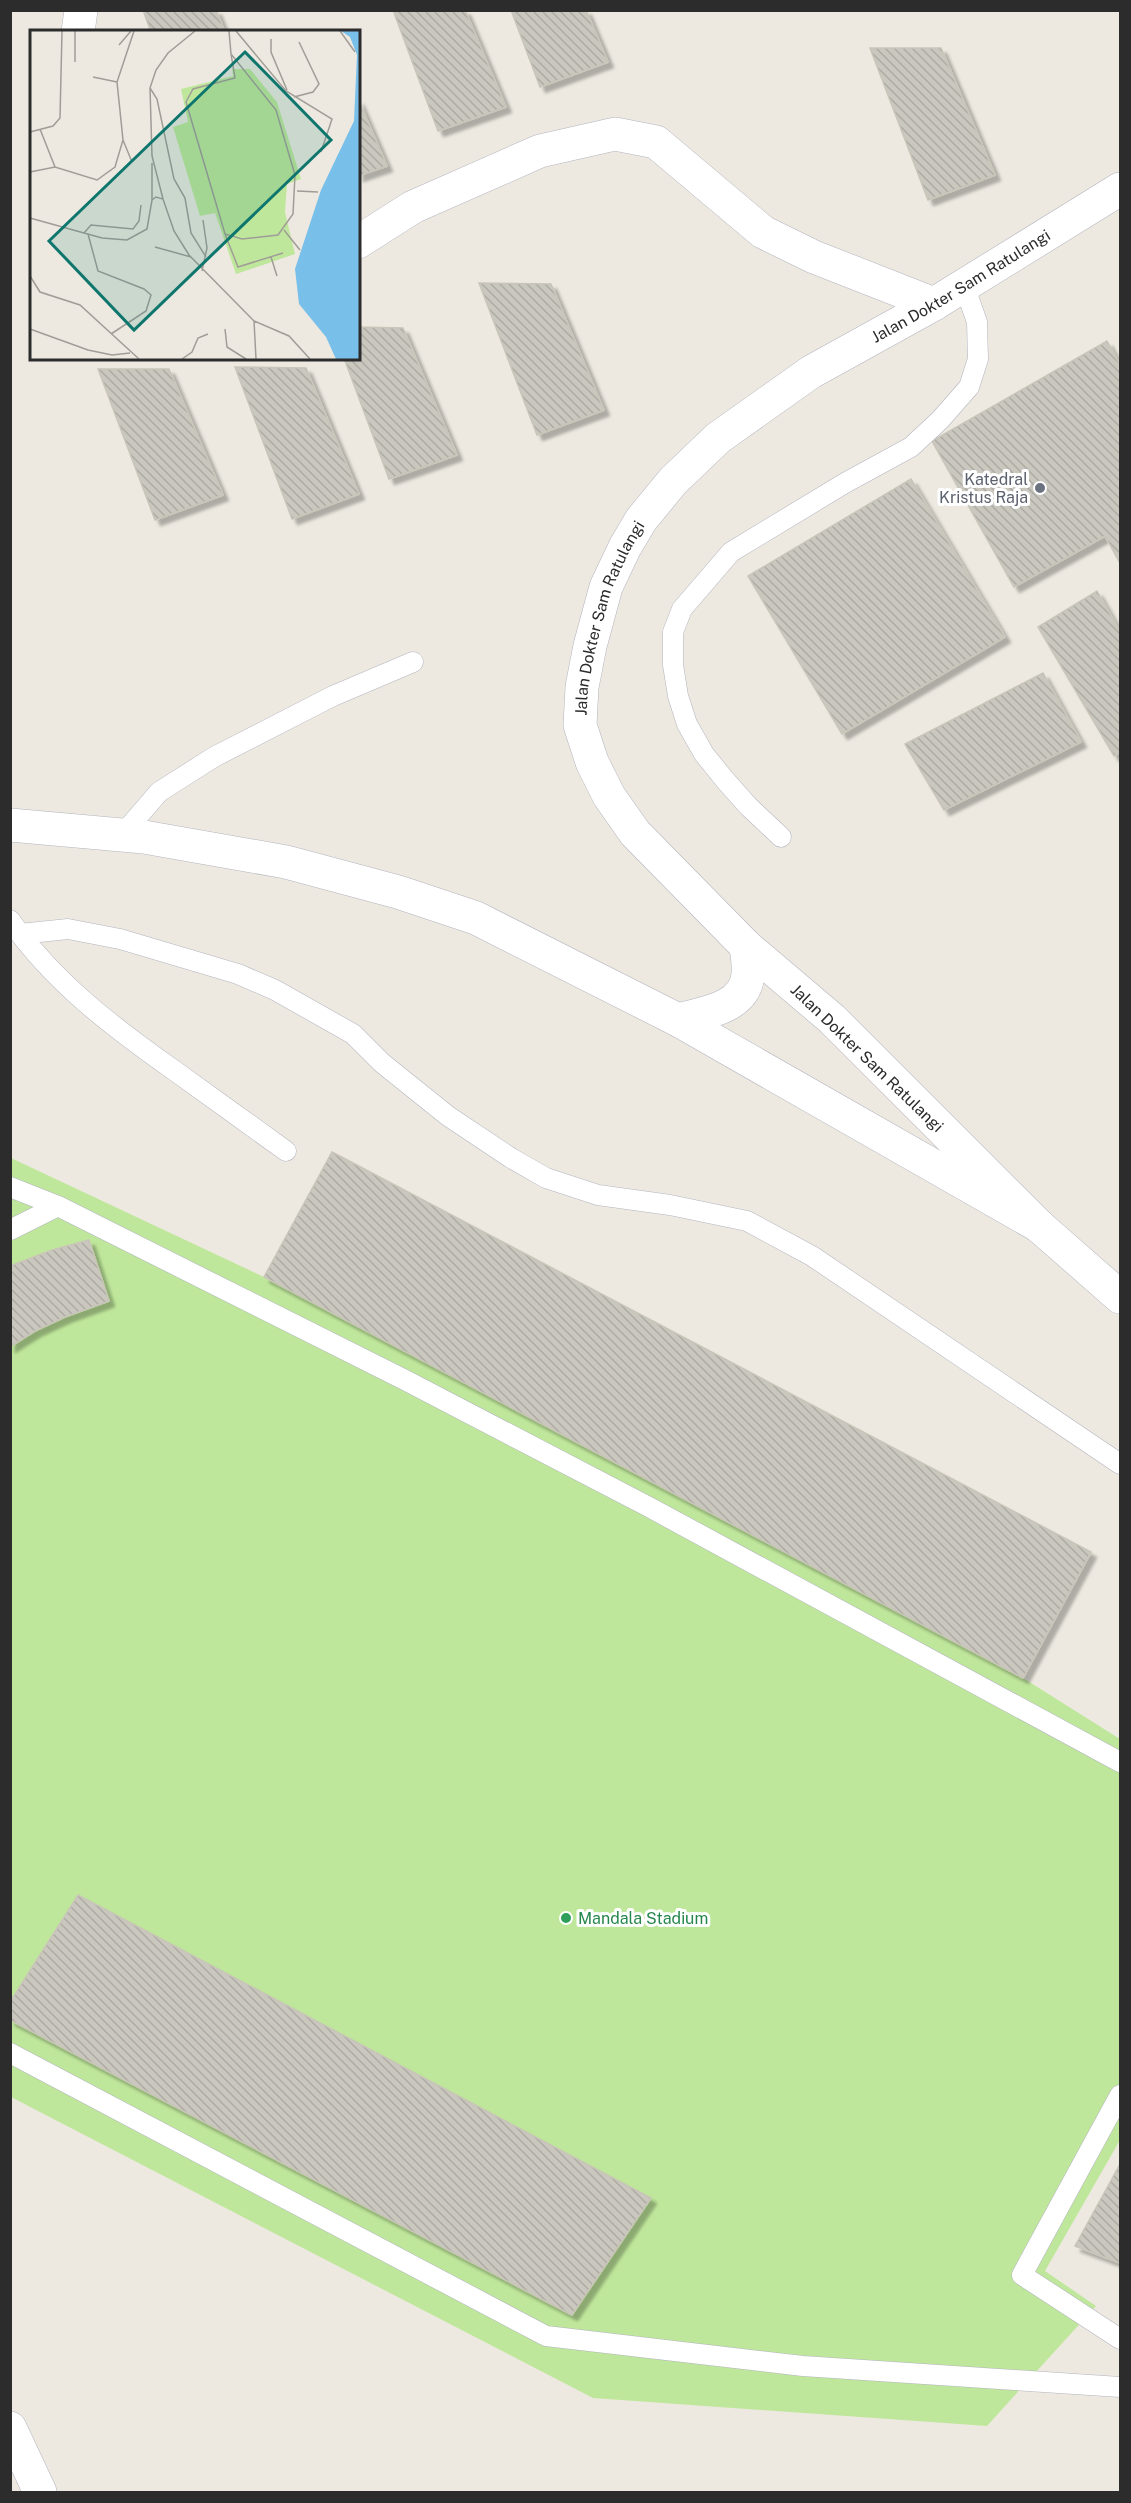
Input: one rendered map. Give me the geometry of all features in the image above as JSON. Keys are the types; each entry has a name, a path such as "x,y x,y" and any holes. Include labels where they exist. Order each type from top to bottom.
{"main road":[{"path":"78,30 81,10"},
{"path":"360,241 413,207 540,151 615,134 656,142 763,232 814,257 934,304"},
{"name":"Jalan Dokter Sam Ratulangi","path":"1039,1226 832,1019 746,946 635,832 609,796 592,762 580,725 582,687 606,587 641,520 673,481 718,438 810,372 934,304 1120,189"},
{"path":"10,825 122,835 286,862 398,892 476,918 678,1020 1039,1226 1120,1297"},
{"path":"678,1020 714,1011 729,1004 739,994 746,986 748,974 746,946"},
{"path":"10,2428 40,2493"}],"lane":[{"path":"781,837 748,807 725,780 704,754 687,724 678,696 673,665 673,632 682,609 731,552 845,483 911,447 940,420 969,387 978,359 977,322 964,285"},
{"path":"122,835 159,792 213,758 333,696 413,662"},
{"path":"15,927 86,1004 125,1036 286,1151"},
{"path":"15,927 68,929 120,939 238,974 275,990 352,1034 382,1062 448,1116 546,1178 598,1196 670,1205 747,1221 812,1256 1120,1464"},
{"path":"10,1187 57,1206 405,1380 649,1507 1120,1762"},
{"path":"10,1230 57,1206"},
{"path":"10,2053 546,2336 803,2366 1120,2388"},
{"path":"1120,2095 1022,2275 1120,2339"}],"green space":[{"name":"Mandala Stadium","path":"332,1152 1091,1552 1023,1678 1120,1739 1120,2140 1045,2271 1096,2306 987,2426 593,2398 11,2097 11,1158 264,1277"}],"building":[{"path":"143,10 216,10 224,30 150,30"},
{"path":"393,10 465,10 506,107 438,131"},
{"path":"511,10 586,10 608,62 540,87"},
{"path":"870,48 941,48 995,175 928,200"},
{"path":"360,104 387,166 360,175"},
{"path":"479,283 551,284 604,410 537,435"},
{"path":"360,327 403,328 457,455 389,479 345,360 360,360"},
{"name":"Katedral Kristus Raja","path":"1107,341 1120,365 1120,563 1105,536 1014,587 932,441"},
{"path":"235,367 306,368 359,494 292,519"},
{"path":"98,369 169,369 223,495 155,520"},
{"path":"911,479 1005,637 842,734 748,576"},
{"path":"1097,591 1120,632 1120,752 1114,756 1038,627"},
{"path":"1043,673 1081,742 944,810 905,744"},
{"path":"332,1152 1091,1552 1023,1678 264,1277"},
{"path":"89,1240 109,1301 65,1317 35,1331 10,1347 10,1266 52,1250"},
{"path":"78,1895 651,2198 572,2315 10,2020 10,2002"},
{"path":"1120,2164 1120,2263 1075,2246"}],"place":[{"name":"Katedral Kristus Raja","path":"1040,488"},
{"name":"Mandala Stadium","path":"566,1918"}]}
